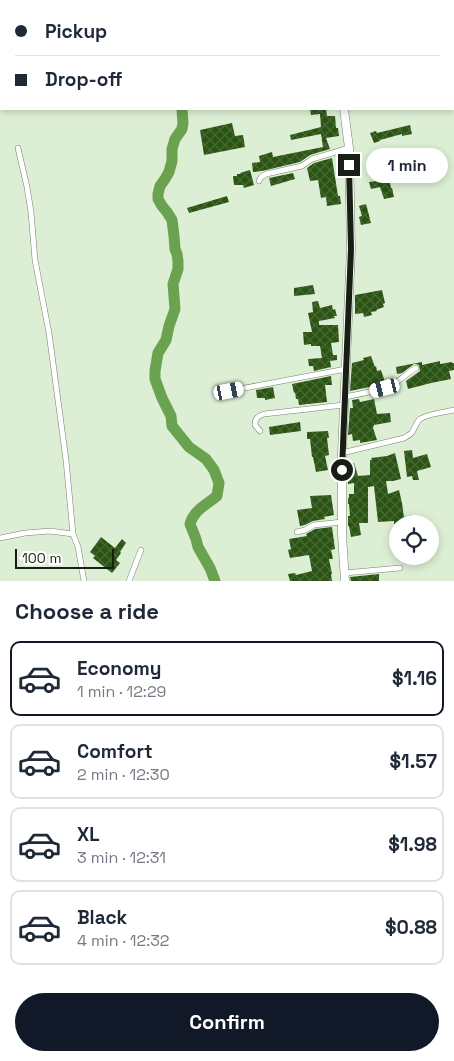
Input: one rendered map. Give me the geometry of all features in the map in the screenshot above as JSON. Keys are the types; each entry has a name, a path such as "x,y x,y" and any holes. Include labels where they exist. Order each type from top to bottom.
{"street":[{"path":"344,110 349,148 351,249 342,453 344,577 400,568"},
{"path":"18,148 27,187 35,260 49,333 66,460 73,534 78,547 84,581"},
{"path":"259,181 261,176 266,174 302,166 312,158 349,148"},
{"path":"229,391 346,368"},
{"path":"260,431 254,425 255,419 258,416 344,401 385,388 416,368"},
{"path":"342,453 404,438 410,435 424,417 454,410"},
{"path":"297,532 314,525 342,522"},
{"path":"0,538 50,531 73,534"},
{"path":"129,581 141,550"}],"building":[{"path":"310,110 326,110 327,116 335,116 339,136 326,138 330,149 310,155 300,162 253,172 252,163 260,162 259,156 272,152 273,157 323,147 321,134 291,140 290,135 321,127 320,114 311,115"},
{"path":"232,123 235,136 243,135 245,147 204,155 200,130"},
{"path":"410,125 412,134 402,136 402,134 374,143 370,133 376,131 377,133"},
{"path":"332,158 341,204 327,206 326,197 321,198 318,180 310,181 307,168 314,163"},
{"path":"250,170 254,185 244,188 243,185 234,185 233,176"},
{"path":"293,173 295,179 271,186 269,178"},
{"path":"388,175 394,197 384,199 380,187 371,189 369,182 377,181 376,178"},
{"path":"227,196 229,202 189,213 187,208"},
{"path":"366,204 371,223 361,225 359,217 362,216 359,206"},
{"path":"313,285 315,294 294,296 294,288"},
{"path":"382,290 384,307 371,312 372,315 364,317 363,313 355,314 355,295"},
{"path":"318,301 320,308 332,305 333,310 335,309 337,316 334,316 335,318 319,321 319,325 338,325 339,342 331,343 333,355 337,355 337,360 330,361 331,367 314,371 313,366 309,366 308,359 322,358 320,346 304,345 303,332 312,332 308,313 313,312 312,302"},
{"path":"371,356 377,371 381,370 385,382 350,391 352,363"},
{"path":"440,361 440,364 454,363 454,370 449,371 451,379 408,389 406,381 420,371 419,365 414,364 402,373 397,374 396,367 422,362 422,365"},
{"path":"331,376 332,385 325,385 327,402 299,405 292,384"},
{"path":"273,387 275,398 265,400 265,398 257,398 256,390"},
{"path":"359,399 360,402 374,399 377,414 390,413 391,422 374,425 373,428 377,440 360,443 360,440 353,441 352,434 348,435 350,408 353,408 352,400"},
{"path":"300,422 301,431 270,435 269,427"},
{"path":"328,431 329,455 325,456 328,470 316,472 310,439 307,439 307,432"},
{"path":"412,450 413,458 427,454 431,467 417,471 419,480 413,480 412,476 407,477 404,451"},
{"path":"395,453 401,479 386,481 388,494 399,490 404,515 389,515 389,521 378,522 374,486 368,487 368,523 359,523 361,535 351,537 348,526 348,516 350,516 348,498 349,494 354,494 354,483 348,484 348,473 350,473 348,464 354,463 358,476 370,475 371,458"},
{"path":"331,495 334,515 300,526 297,510 312,508 310,496"},
{"path":"332,527 335,549 331,550 333,559 329,559 332,581 290,581 288,574 295,573 296,575 312,571 309,555 290,558 288,550 291,549 289,539 307,536 306,534 315,529"},
{"path":"101,537 115,548 122,539 126,543 116,560 120,563 112,573 93,558 95,556 90,552"},
{"path":"379,574 379,581 351,581 350,577"}],"waterway":[{"path":"182,110 182,129 175,139 169,172 160,186 158,194 158,199 172,220 178,269 173,284 175,309 166,340 158,353 155,379 171,416 172,426 189,447 206,459 214,470 219,483 217,496 197,511 190,524 198,547 215,581"}],"route":[{"path":"342,470 351,249 349,165"}]}
